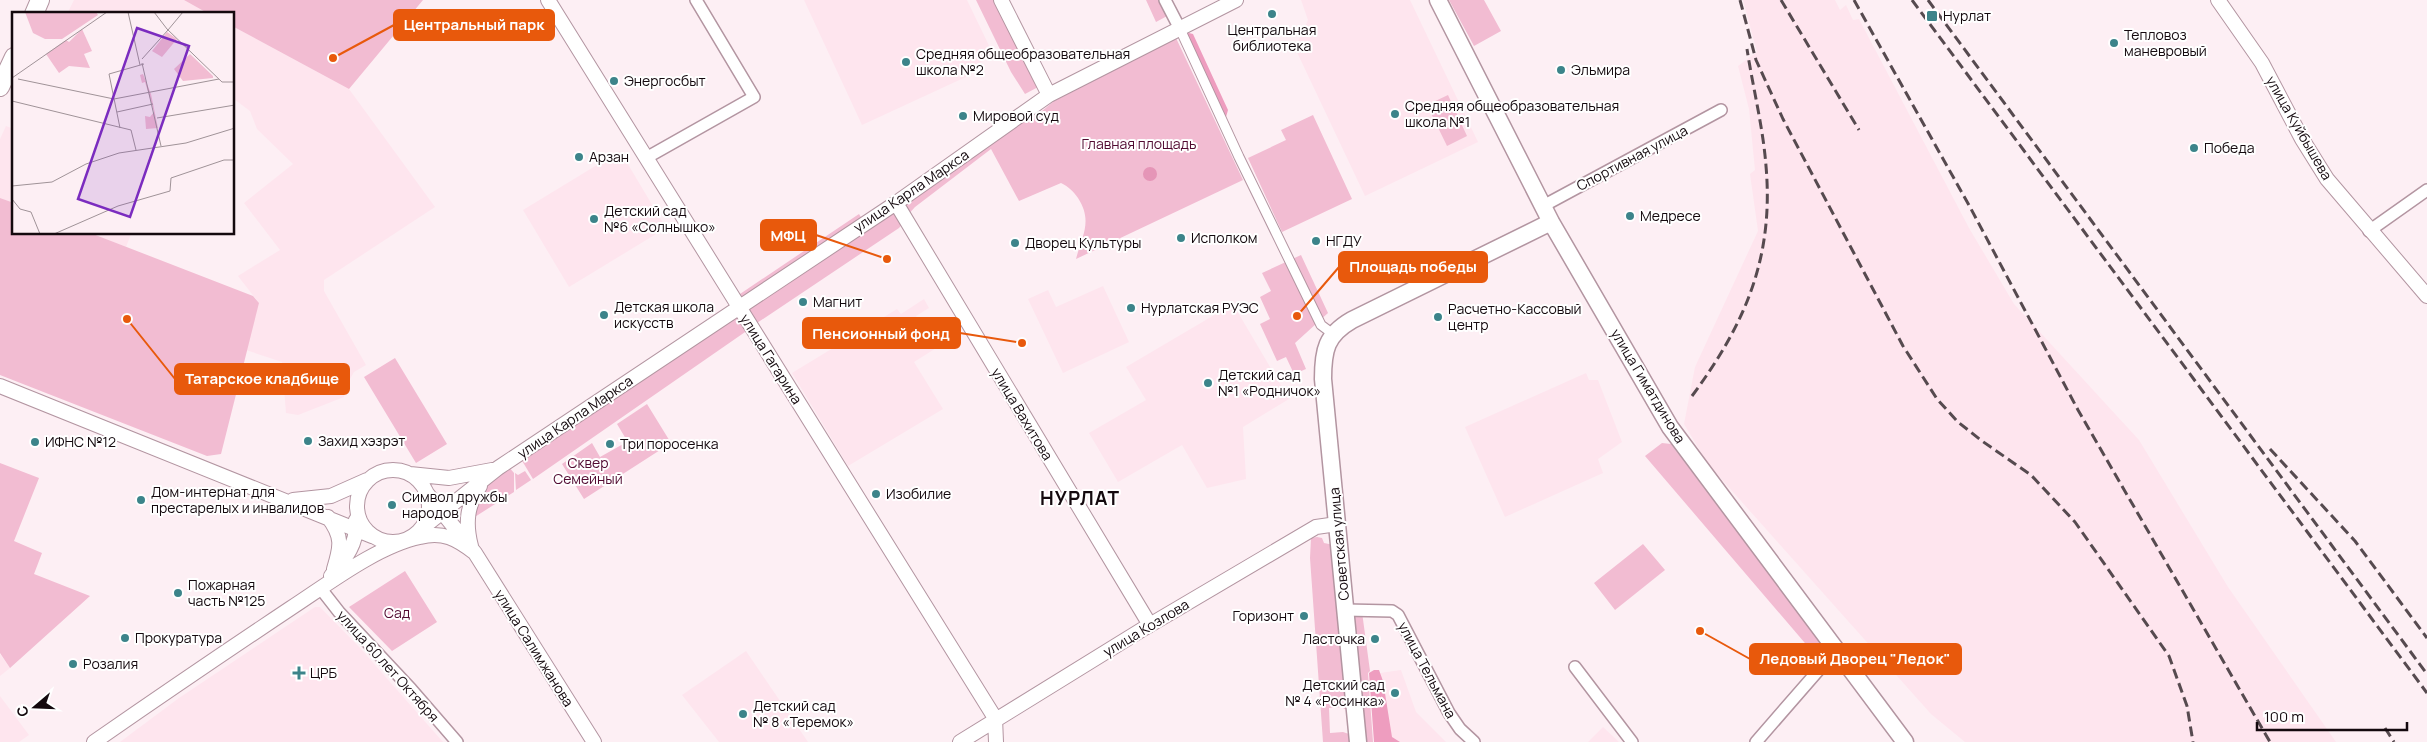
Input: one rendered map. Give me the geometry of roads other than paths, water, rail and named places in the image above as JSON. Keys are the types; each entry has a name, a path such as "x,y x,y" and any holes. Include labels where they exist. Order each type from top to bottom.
{"main road":[{"path":"35,12 40,0"},
{"name":"улица Гиматдинова","path":"1438,0 1551,222 1670,427 1905,742"},
{"path":"0,87 12,61"},
{"path":"1330,340 1352,320 1551,222"},
{"name":"Советская улица","path":"1330,340 1323,379 1358,742"}],"street":[{"name":"улица Гагарина","path":"548,0 995,718"},
{"path":"646,158 754,97 696,0"},
{"path":"1000,0 1049,95"},
{"path":"1165,0 1228,134 1330,340"},
{"name":"улица Карла Маркса","path":"421,529 498,468 896,203 1049,95 1236,0"},
{"name":"улица Куйбышева","path":"2218,0 2262,63 2317,164 2369,231 2427,296"},
{"name":"Спортивная улица","path":"1543,206 1721,110"},
{"path":"2369,231 2427,190"},
{"name":"улица Вахитова","path":"896,203 1150,625"},
{"path":"0,386 328,516 385,542 400,542 421,536 441,535 460,542 475,553"},
{"name":"улица Карла Маркса","path":"407,473 449,478 498,468"},
{"path":"284,500 316,499 331,496 389,471 407,473 418,480 475,553"},
{"path":"326,583 351,551 357,529 357,504 363,486 372,477"},
{"path":"475,553 467,528 468,512 474,495 485,478"},
{"path":"94,742 326,583 400,542 412,538 421,529 429,511 425,491"},
{"path":"357,504 360,522 372,536"},
{"path":"326,583 339,552 340,539 336,528 328,516"},
{"name":"улица Козлова","path":"960,742 995,718 1316,527 1337,524"},
{"name":"улица Салимжанова","path":"475,553 594,742"},
{"name":"улица 60 лет Октября","path":"326,583 338,612 411,689 457,742"},
{"name":"улица Тельмана","path":"1345,610 1392,611 1398,615 1449,713 1460,729 1474,742"},
{"path":"1756,742 1837,649"},
{"path":"1575,667 1632,742"},
{"path":"995,718 996,742"}],"railway":[{"path":"1740,0 1756,60 1783,119 1903,346 1937,399 1958,422 2031,475 2075,522 2169,656 2187,706 2193,742"},
{"path":"1781,0 1859,130"},
{"path":"1854,0 1970,207 2078,410 2270,742"},
{"path":"1912,0 2427,693"},
{"path":"1928,0 2427,674"},
{"path":"1692,396 1727,343 1741,316 1760,260 1765,231 1767,199 1765,151 1747,49"},
{"path":"2270,449 2355,541 2427,638"},
{"path":"2385,728 2394,742"}],"place":[{"name":"Центральная библиотека","path":"1272,14"},
{"name":"Нурлат","path":"1932,16"},
{"name":"Тепловоз маневровый","path":"2114,43"},
{"name":"Центральный парк","path":"333,58"},
{"name":"Средняя общеобразовательная школа №2","path":"906,62"},
{"name":"Эльмира","path":"1561,70"},
{"name":"Энергосбыт","path":"614,81"},
{"name":"Средняя общеобразовательная школа №1","path":"1395,114"},
{"name":"Мировой суд","path":"963,116"},
{"name":"Победа","path":"2194,148"},
{"name":"Арзан","path":"579,157"},
{"name":"Медресе","path":"1630,216"},
{"name":"Детский сад №6 «Солнышко»","path":"594,219"},
{"name":"Исполком","path":"1181,238"},
{"name":"НГДУ","path":"1316,241"},
{"name":"Дворец Культуры","path":"1015,243"},
{"name":"МФЦ","path":"887,259"},
{"name":"Магнит","path":"803,302"},
{"name":"Нурлатская РУЭС","path":"1131,308"},
{"name":"Детская школа искусств","path":"604,315"},
{"name":"Площадь победы","path":"1297,316"},
{"name":"Расчетно-Кассовый центр","path":"1438,317"},
{"name":"Татарское кладбище","path":"127,319"},
{"name":"Пенсионный фонд","path":"1022,343"},
{"name":"Детский сад №1 «Родничок»","path":"1208,383"},
{"name":"Захид хэзрэт","path":"308,441"},
{"name":"ИФНС №12","path":"35,442"},
{"name":"Три поросенка","path":"610,444"},
{"name":"Изобилие","path":"876,494"},
{"name":"Дом-интернат для престарелых и инвалидов","path":"141,500"},
{"name":"Символ дружбы народов","path":"392,505"},
{"name":"Пожарная часть №125","path":"178,593"},
{"name":"Горизонт","path":"1304,616"},
{"name":"Ледовый Дворец \"Ледок\"","path":"1700,631"},
{"name":"Прокуратура","path":"125,638"},
{"name":"Ласточка","path":"1375,639"},
{"name":"Розалия","path":"73,664"},
{"name":"ЦРБ","path":"299,673"},
{"name":"Детский сад № 4 «Росинка»","path":"1395,693"},
{"name":"Детский сад № 8 «Теремок»","path":"743,714"}],"district":[{"name":"НУРЛАТ","path":"1080,498"}],"park label":[{"name":"Главная площадь","path":"1139,144"},
{"name":"Сквер Семейный","path":"588,472"},
{"name":"Сад","path":"397,613"}]}
